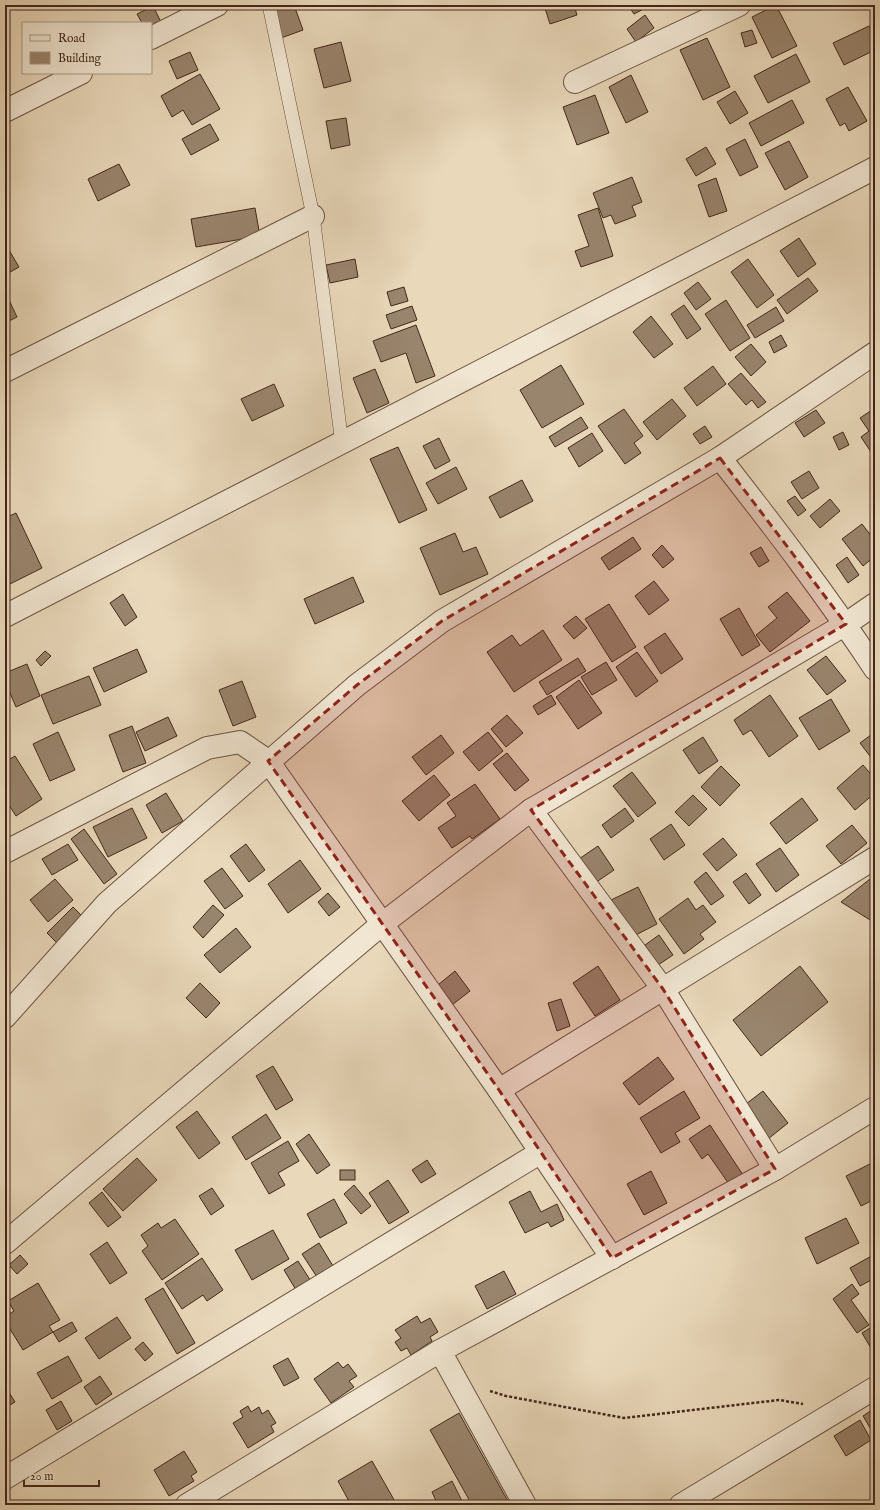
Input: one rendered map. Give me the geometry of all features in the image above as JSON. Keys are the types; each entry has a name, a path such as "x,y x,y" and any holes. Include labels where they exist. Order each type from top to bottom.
{"street":[{"path":"152,38 217,5"},
{"path":"575,82 739,5"},
{"path":"5,112 80,74"},
{"path":"5,616 342,444 875,168"},
{"path":"5,371 313,216"},
{"path":"5,1017 107,903 357,684 442,621 720,458 875,353"},
{"path":"720,458 793,551 846,624 875,669"},
{"path":"5,1243 382,924 530,810 846,624 875,604"},
{"path":"5,852 207,748 240,742 268,761 499,1090 612,1258"},
{"path":"530,810 663,989 775,1169"},
{"path":"499,1090 875,858"},
{"path":"188,1505 440,1351 775,1169 875,1108"},
{"path":"5,1478 541,1152"},
{"path":"440,1351 525,1505"},
{"path":"681,1505 875,1388"}],"lane":[{"path":"269,5 313,216 342,444"}],"path":[{"path":"457,1381 506,1396 624,1418 779,1400 839,1410"}],"highlighted area":[{"path":"720,458 846,624 531,810 663,989 775,1169 612,1258 499,1090 268,761 357,685 442,621"}],"building":[{"path":"269,5 294,5 303,30 281,38"},
{"path":"544,5 574,5 577,15 550,24"},
{"path":"628,5 651,5 634,14"},
{"path":"776,5 797,46 772,58 752,17"},
{"path":"153,6 163,26 152,32 152,22 141,22 137,14"},
{"path":"645,15 654,28 636,42 627,29"},
{"path":"869,26 875,37 875,50 844,65 833,43"},
{"path":"752,30 757,43 745,47 741,33"},
{"path":"707,38 730,87 703,100 680,50"},
{"path":"341,42 351,81 324,88 314,49"},
{"path":"190,52 198,70 177,79 169,61"},
{"path":"796,54 810,82 768,103 754,76"},
{"path":"200,74 220,109 192,125 183,110 172,117 161,96"},
{"path":"631,75 648,112 626,123 609,87"},
{"path":"848,87 867,121 849,131 845,123 840,126 826,99"},
{"path":"735,91 748,113 730,124 717,102"},
{"path":"595,95 609,133 577,145 563,107"},
{"path":"792,100 804,123 761,146 749,123"},
{"path":"346,118 350,145 331,149 326,121"},
{"path":"210,124 219,140 191,155 182,139"},
{"path":"745,139 758,167 740,176 726,149"},
{"path":"789,141 808,177 785,190 765,153"},
{"path":"706,147 716,164 696,176 686,159"},
{"path":"119,164 130,185 98,201 88,179"},
{"path":"632,177 642,202 632,206 636,216 615,224 611,215 603,218 593,193"},
{"path":"716,178 727,211 709,217 698,185"},
{"path":"255,208 260,236 196,247 191,219"},
{"path":"598,208 613,256 581,267 575,251 589,246 578,215"},
{"path":"799,238 816,264 798,277 780,251"},
{"path":"9,250 19,267 5,275 5,253"},
{"path":"355,259 358,277 330,283 326,265"},
{"path":"748,259 774,295 757,308 731,272"},
{"path":"808,278 818,291 787,314 777,300"},
{"path":"698,282 711,299 696,310 684,293"},
{"path":"404,287 408,301 391,306 387,292"},
{"path":"8,298 17,317 5,323 5,299"},
{"path":"726,300 750,338 730,351 705,314"},
{"path":"684,305 701,329 687,339 671,314"},
{"path":"412,306 417,320 391,329 386,315"},
{"path":"776,307 784,321 755,338 747,325"},
{"path":"651,316 673,344 654,358 633,332"},
{"path":"416,325 435,376 416,383 406,353 381,362 373,341"},
{"path":"781,335 787,346 774,353 769,342"},
{"path":"751,344 766,362 751,376 735,357"},
{"path":"561,365 584,404 542,428 520,390"},
{"path":"713,366 726,384 697,406 684,388"},
{"path":"375,369 389,403 367,413 353,378"},
{"path":"741,373 766,402 758,408 752,400 746,405 728,384"},
{"path":"274,384 284,406 252,421 241,399"},
{"path":"672,399 686,416 657,440 643,422"},
{"path":"875,408 875,458 861,437 869,431 860,418"},
{"path":"624,409 643,436 634,443 641,453 625,464 598,426"},
{"path":"816,410 825,423 804,437 795,423"},
{"path":"581,417 588,428 555,447 549,437"},
{"path":"705,426 712,437 700,444 693,434"},
{"path":"843,432 849,445 839,450 833,437"},
{"path":"592,433 603,451 579,467 568,448"},
{"path":"439,438 450,461 435,469 423,446"},
{"path":"398,447 427,510 399,523 370,459"},
{"path":"456,467 467,489 438,504 426,483"},
{"path":"809,471 819,488 802,499 791,482"},
{"path":"522,480 533,501 500,518 489,497"},
{"path":"795,496 806,510 798,516 787,501"},
{"path":"830,499 840,511 820,528 810,516"},
{"path":"16,513 42,568 8,585 5,578 5,518"},
{"path":"862,524 875,541 875,556 863,566 842,539"},
{"path":"455,533 463,552 476,547 488,574 440,595 420,548"},
{"path":"633,537 641,549 609,570 601,558"},
{"path":"662,545 674,559 663,568 652,555"},
{"path":"761,547 769,561 759,567 750,553"},
{"path":"847,557 859,575 848,583 836,565"},
{"path":"353,577 364,602 315,624 304,599"},
{"path":"654,581 669,600 649,615 635,596"},
{"path":"787,592 810,621 770,652 756,635 777,618 768,607"},
{"path":"123,594 137,617 125,626 110,603"},
{"path":"609,604 636,647 612,662 585,619"},
{"path":"739,608 760,645 742,656 720,619"},
{"path":"576,616 587,628 574,639 563,626"},
{"path":"543,630 562,660 514,692 487,652 512,635 520,646"},
{"path":"665,633 683,659 661,674 644,647"},
{"path":"137,649 147,672 104,692 93,668"},
{"path":"45,651 51,656 41,666 36,660"},
{"path":"637,652 658,681 636,697 616,667"},
{"path":"826,656 846,681 827,695 807,670"},
{"path":"578,658 586,671 547,695 539,682"},
{"path":"606,662 617,680 592,695 581,677"},
{"path":"27,664 40,696 16,707 5,681 5,673"},
{"path":"89,676 101,705 53,724 41,695"},
{"path":"579,680 602,713 578,729 556,697"},
{"path":"242,681 256,717 233,726 219,690"},
{"path":"551,695 556,704 538,715 533,706"},
{"path":"770,695 798,736 769,757 751,730 743,735 734,720"},
{"path":"831,699 850,731 819,750 799,718"},
{"path":"507,715 523,733 506,747 491,729"},
{"path":"168,717 177,736 145,751 136,732"},
{"path":"132,726 146,763 123,772 109,735"},
{"path":"58,732 75,770 50,781 33,744"},
{"path":"488,732 503,751 479,771 463,752"},
{"path":"875,732 875,759 873,760 860,743"},
{"path":"441,735 454,753 426,775 412,757"},
{"path":"703,737 718,761 699,774 683,750"},
{"path":"507,753 529,780 515,791 493,764"},
{"path":"15,756 42,799 16,816 5,799 5,762"},
{"path":"863,765 875,779 875,793 855,810 837,788"},
{"path":"721,766 740,785 720,806 701,787"},
{"path":"632,772 656,803 638,817 613,786"},
{"path":"434,775 450,795 419,821 402,801"},
{"path":"475,784 500,819 472,839 470,836 452,848 438,828 456,816 447,803"},
{"path":"166,793 183,821 162,833 146,805"},
{"path":"693,795 707,809 689,826 675,812"},
{"path":"802,798 818,820 786,844 770,823"},
{"path":"132,808 147,838 108,857 93,827"},
{"path":"625,808 634,821 611,838 602,825"},
{"path":"671,824 685,845 664,860 650,839"},
{"path":"852,825 867,843 841,864 826,846"},
{"path":"84,829 117,874 104,884 71,839"},
{"path":"723,838 737,855 717,871 703,854"},
{"path":"68,844 78,860 52,875 42,859"},
{"path":"246,844 265,870 249,882 230,856"},
{"path":"598,846 614,870 589,887 573,863"},
{"path":"780,848 799,875 776,892 756,864"},
{"path":"300,860 321,889 288,913 268,884"},
{"path":"222,868 243,896 225,909 204,881"},
{"path":"706,872 724,896 711,905 694,882"},
{"path":"746,873 761,895 749,904 733,882"},
{"path":"875,875 875,923 841,902"},
{"path":"55,879 73,900 48,922 30,900"},
{"path":"638,887 657,924 630,938 611,900"},
{"path":"328,893 340,907 329,916 318,902"},
{"path":"688,898 696,910 703,905 716,922 700,934 704,939 684,954 659,919"},
{"path":"213,905 224,915 203,938 193,927"},
{"path":"73,907 88,922 63,949 47,933"},
{"path":"236,928 251,947 220,973 204,955"},
{"path":"659,935 673,955 658,965 645,945"},
{"path":"598,966 620,1000 595,1016 573,983"},
{"path":"800,966 828,1002 761,1056 733,1020"},
{"path":"455,971 470,991 448,1008 433,989"},
{"path":"200,983 220,1003 206,1018 186,998"},
{"path":"561,999 570,1026 557,1031 548,1003"},
{"path":"658,1057 674,1079 639,1105 623,1083"},
{"path":"273,1066 293,1100 276,1110 256,1076"},
{"path":"684,1091 700,1118 675,1133 680,1142 661,1153 640,1118"},
{"path":"763,1091 788,1123 768,1139 742,1107"},
{"path":"197,1111 220,1143 199,1159 176,1127"},
{"path":"266,1114 281,1138 246,1160 232,1137"},
{"path":"710,1125 743,1175 729,1184 708,1154 702,1159 689,1139"},
{"path":"309,1134 330,1165 317,1174 296,1144"},
{"path":"288,1141 299,1161 278,1173 285,1185 269,1194 251,1163"},
{"path":"137,1158 157,1180 123,1211 103,1189"},
{"path":"427,1160 436,1174 421,1183 412,1170"},
{"path":"872,1163 875,1169 875,1199 861,1206 846,1176"},
{"path":"340,1170 355,1170 355,1180 340,1180"},
{"path":"651,1171 667,1203 644,1215 627,1184"},
{"path":"388,1180 409,1212 389,1224 369,1193"},
{"path":"354,1185 371,1206 361,1214 344,1194"},
{"path":"212,1188 224,1206 211,1215 199,1196"},
{"path":"530,1191 541,1212 557,1204 564,1220 551,1227 548,1222 525,1233 509,1202"},
{"path":"102,1192 121,1217 108,1227 89,1203"},
{"path":"334,1199 347,1223 320,1238 307,1214"},
{"path":"846,1218 859,1243 817,1264 805,1238"},
{"path":"175,1219 199,1254 162,1280 142,1251 148,1246 141,1235 158,1223 161,1228"},
{"path":"273,1230 289,1259 252,1280 235,1250"},
{"path":"107,1242 127,1273 110,1284 90,1254"},
{"path":"319,1243 333,1266 317,1277 302,1254"},
{"path":"875,1254 875,1278 860,1286 850,1268"},
{"path":"20,1255 28,1264 17,1274 9,1265"},
{"path":"202,1258 223,1290 207,1301 203,1295 182,1309 165,1283"},
{"path":"298,1261 314,1286 299,1295 284,1270"},
{"path":"504,1271 516,1294 487,1309 475,1286"},
{"path":"38,1283 60,1320 49,1326 53,1332 23,1350 5,1321 5,1317 14,1311 8,1301"},
{"path":"852,1284 859,1294 851,1300 869,1325 857,1333 833,1299"},
{"path":"163,1288 195,1343 177,1354 145,1299"},
{"path":"417,1316 421,1323 430,1318 438,1332 430,1337 432,1341 411,1355 407,1348 401,1351 395,1342 401,1338 395,1330"},
{"path":"117,1317 131,1338 99,1359 85,1338"},
{"path":"72,1322 77,1331 59,1342 53,1332"},
{"path":"875,1325 875,1355 862,1333"},
{"path":"143,1342 153,1354 145,1361 135,1349"},
{"path":"68,1356 82,1381 52,1399 37,1373"},
{"path":"288,1358 299,1378 284,1386 273,1366"},
{"path":"338,1362 343,1368 348,1364 357,1376 349,1381 354,1387 331,1403 314,1379"},
{"path":"100,1376 112,1394 96,1405 84,1387"},
{"path":"5,1386 15,1402 5,1408"},
{"path":"61,1401 72,1421 57,1430 46,1410"},
{"path":"248,1406 251,1412 259,1407 262,1414 268,1410 276,1423 271,1426 274,1432 248,1448 233,1423 243,1417 240,1411"},
{"path":"875,1408 875,1436 863,1416"},
{"path":"459,1413 510,1505 472,1505 430,1430"},
{"path":"860,1420 871,1440 846,1456 834,1436"},
{"path":"184,1451 197,1472 191,1476 194,1481 169,1496 154,1470"},
{"path":"372,1461 397,1505 351,1505 338,1481"},
{"path":"452,1481 464,1505 438,1505 432,1492"}]}
